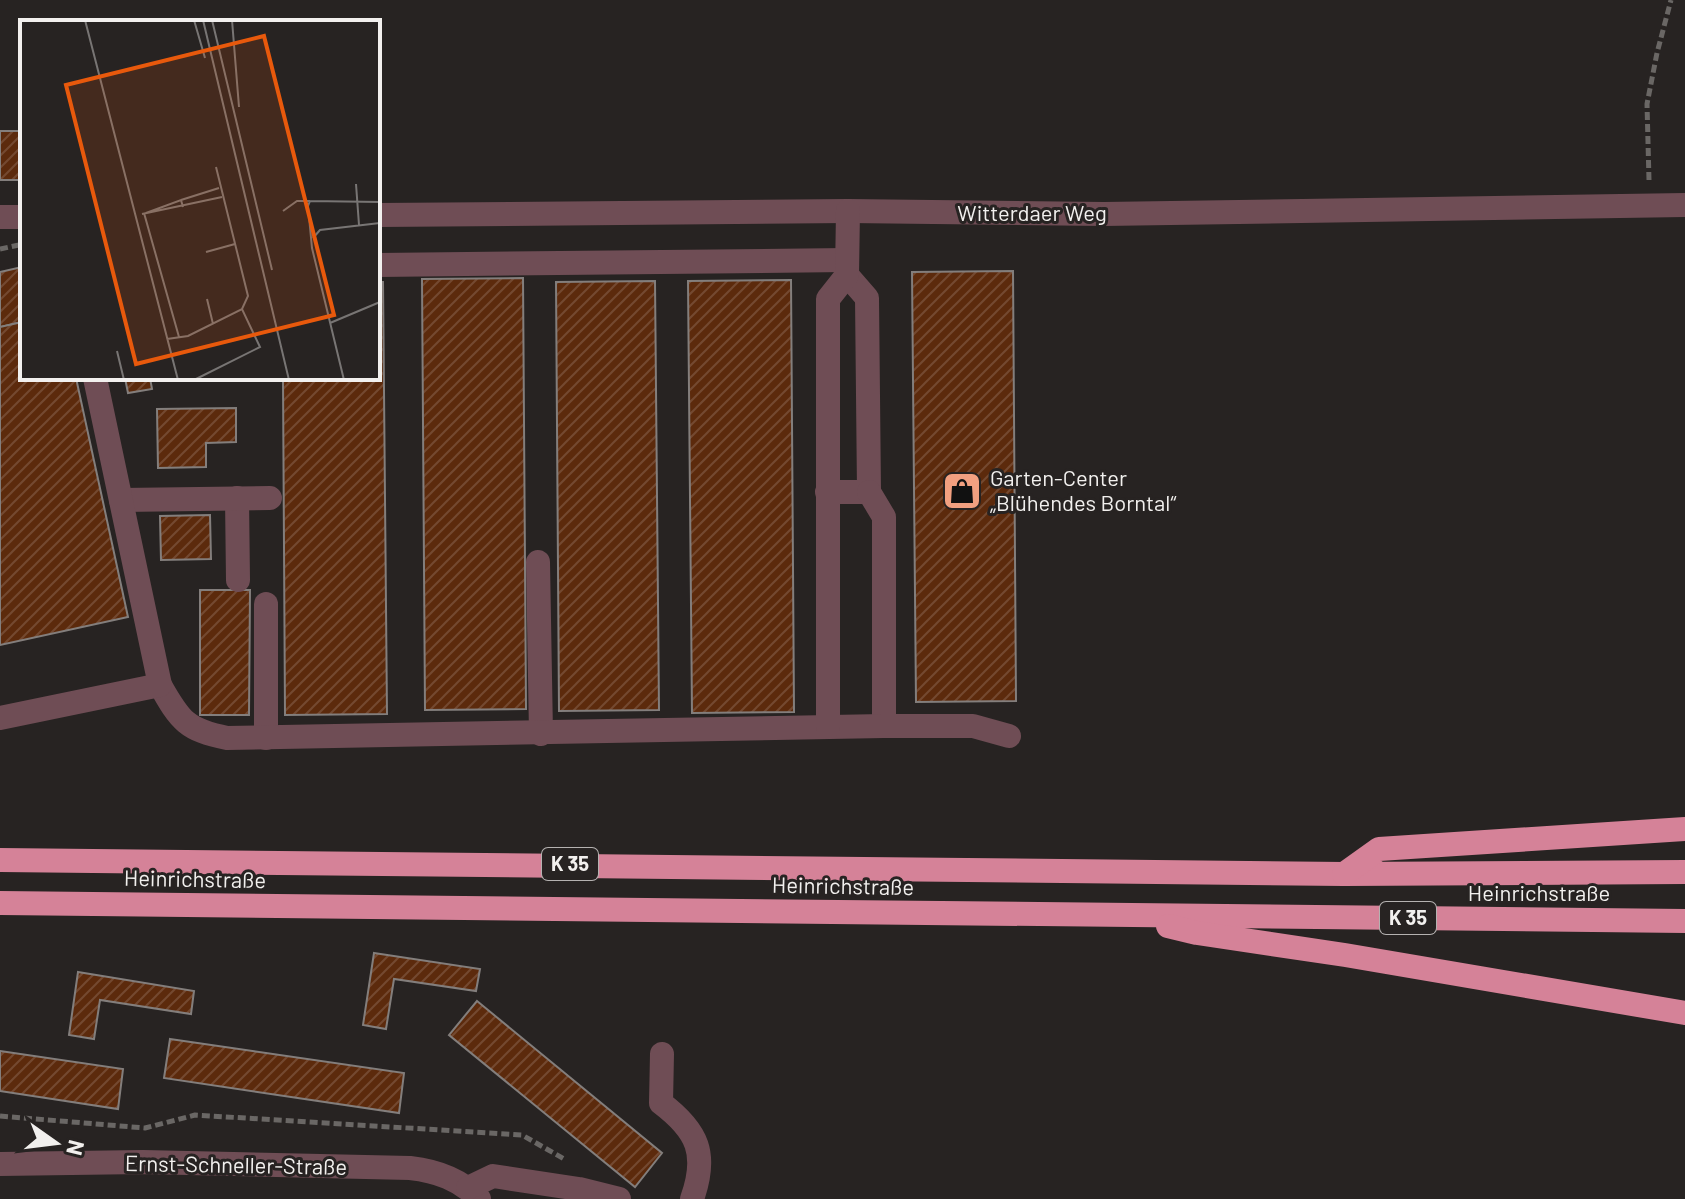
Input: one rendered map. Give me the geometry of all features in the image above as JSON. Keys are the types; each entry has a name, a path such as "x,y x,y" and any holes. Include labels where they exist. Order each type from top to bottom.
{"highway":[{"path":"1344,874 1379,849 1685,829"},
{"name":"Heinrichstraße","path":"0,860 1344,874 1685,872"},
{"name":"Heinrichstraße","path":"0,903 1685,921"},
{"path":"1130,916 1197,933 1685,1013"}],"street":[{"name":"Witterdaer Weg","path":"380,215 848,211 1104,214 1685,205"},
{"path":"828,727 828,299 847,267 848,211"},
{"path":"380,265 847,267"},
{"path":"847,267 867,298 869,492 884,517 884,726"},
{"path":"95,380 160,685 176,714 200,733 227,738 266,738 973,726 1009,736"},
{"path":"827,492 869,492"},
{"path":"237,498 238,580"},
{"path":"121,500 270,498"},
{"path":"538,562 541,734"},
{"path":"266,604 266,738"},
{"path":"0,718 160,685"},
{"path":"662,1054 661,1103 684,1120 699,1148 697,1184 692,1199"},
{"name":"Ernst-Schneller-Straße","path":"0,1164 143,1162 410,1168 435,1171 473,1193"},
{"path":"473,1193 493,1176 579,1189 619,1199"}],"path":[{"path":"1649,205 1647,104 1671,0"},
{"path":"0,249 20,244"},
{"path":"0,1116 145,1128 195,1115 522,1135 590,1174 579,1189"}],"building":[{"path":"0,131 20,131 20,180 0,180"},
{"path":"20,267 20,322 0,327 0,272"},
{"path":"1013,271 1016,701 916,702 912,272"},
{"path":"523,278 526,709 425,710 422,279"},
{"path":"791,280 794,712 692,713 688,281"},
{"path":"655,281 659,710 559,711 556,282"},
{"path":"380,282 383,282 387,714 285,715 283,380 380,380"},
{"path":"20,322 20,380 76,380 128,617 0,645 0,327"},
{"path":"125,380 150,380 152,389 128,393"},
{"path":"236,408 236,442 206,443 206,467 158,468 157,409"},
{"path":"210,515 211,559 161,560 160,516"},
{"path":"200,590 250,590 249,715 200,715"},
{"path":"374,953 480,969 476,991 394,979 386,1029 363,1025"},
{"path":"78,972 194,991 191,1014 100,1000 94,1039 69,1035"},
{"path":"477,1001 662,1153 635,1187 449,1035"},
{"path":"170,1039 404,1073 399,1113 164,1078"},
{"path":"0,1051 123,1069 118,1109 0,1091"}],"place":[{"name":"Garten-Center „Blühendes Borntal“","path":"962,491"}]}
